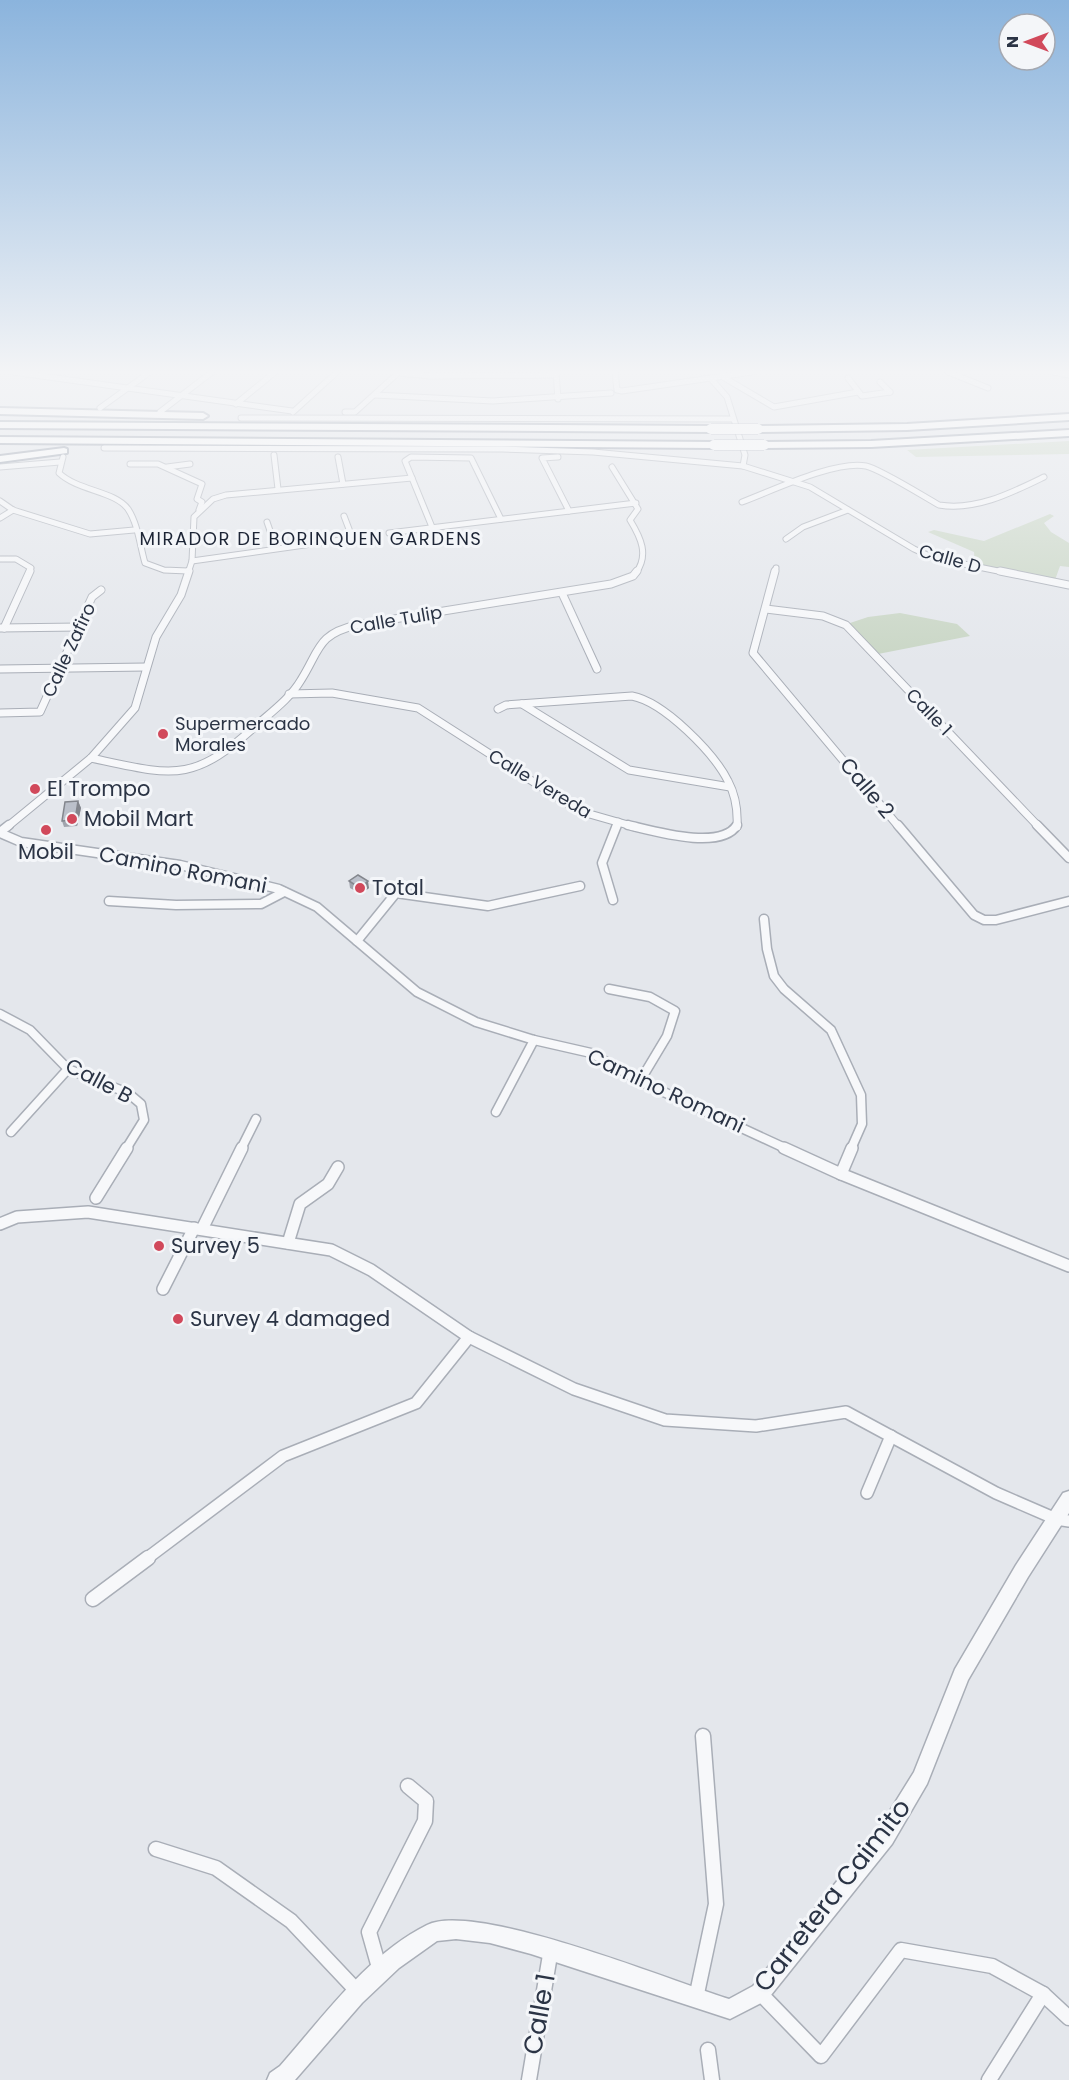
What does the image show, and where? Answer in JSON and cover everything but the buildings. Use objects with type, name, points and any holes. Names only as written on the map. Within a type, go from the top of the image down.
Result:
[{"type":"street","points":[[60,469],[59,473],[67,483],[122,502],[129,510],[145,563],[164,570],[188,571]]},
{"type":"street","points":[[0,833],[91,758],[135,708],[156,637],[181,595],[192,561],[194,517],[202,502],[197,499],[202,484],[170,469]]},
{"type":"street","points":[[276,469],[278,489]]},
{"type":"street","points":[[340,469],[343,484]]},
{"type":"street","points":[[408,469],[432,527]]},
{"type":"street","points":[[476,469],[501,519]]},
{"type":"street","points":[[548,469],[569,511]]},
{"type":"street","points":[[388,533],[636,503],[613,469]]},
{"type":"street","name":"Calle D","points":[[753,469],[798,483],[934,558],[1069,585]]},
{"type":"street","points":[[742,502],[798,483],[829,469]]},
{"type":"street","points":[[872,469],[939,505],[952,509],[1021,488],[1044,477]]},
{"type":"street","points":[[198,512],[221,497],[278,489],[412,478]]},
{"type":"street","points":[[0,501],[13,510],[90,534],[134,530]]},
{"type":"street","name":"Calle Tulip","points":[[91,758],[166,773],[188,772],[205,766],[230,750],[289,694],[300,681],[317,646],[329,635],[403,618],[611,584],[640,570],[643,563],[642,539],[630,520],[638,509],[636,503]]},
{"type":"street","points":[[0,518],[13,510]]},
{"type":"street","points":[[786,539],[803,526],[848,510]]},
{"type":"street","points":[[344,516],[352,537]]},
{"type":"street","points":[[267,522],[276,548]]},
{"type":"street","points":[[192,561],[361,537]]},
{"type":"street","points":[[0,559],[16,559],[31,568],[2,628],[79,627]]},
{"type":"street","name":"Calle 2","points":[[776,568],[753,653],[974,915],[984,920],[996,920],[1069,901]]},
{"type":"street","name":"Calle Zafiro","points":[[0,713],[40,712],[62,668],[92,597],[101,590]]},
{"type":"street","points":[[562,593],[597,669]]},
{"type":"street","name":"Calle 1","points":[[766,609],[823,616],[846,625],[1069,858]]},
{"type":"street","points":[[0,669],[146,667]]},
{"type":"street","name":"Calle Vereda","points":[[289,694],[332,693],[418,708],[579,811],[618,822],[702,839],[724,836],[737,826],[738,818],[722,769],[702,745],[645,698],[632,696],[522,704],[498,709]]},
{"type":"street","points":[[522,704],[629,770],[730,788]]},
{"type":"street","points":[[613,900],[602,863],[618,822]]},
{"type":"street","name":"Camino Romani","points":[[0,833],[21,842],[180,865],[284,892],[317,907],[417,992],[476,1022],[534,1040],[591,1053],[640,1081],[841,1174],[1069,1266]]},
{"type":"street","points":[[357,941],[396,893],[488,906],[580,886]]},
{"type":"street","points":[[109,901],[176,905],[261,904],[284,892]]},
{"type":"street","points":[[764,919],[767,950],[774,976],[784,989],[831,1030],[861,1095],[862,1124],[841,1174]]},
{"type":"street","points":[[609,989],[650,997],[675,1011],[667,1036],[640,1081]]},
{"type":"street","name":"Calle B","points":[[1,1016],[30,1030],[68,1069],[128,1093],[141,1104],[144,1120],[96,1198]]},
{"type":"street","points":[[496,1112],[534,1040]]},
{"type":"street","points":[[11,1132],[68,1069]]},
{"type":"street","points":[[163,1289],[256,1119]]},
{"type":"street","points":[[288,1243],[300,1204],[328,1184],[338,1167]]},
{"type":"street","points":[[0,1224],[17,1216],[88,1212],[331,1250],[371,1270],[469,1338],[573,1389],[665,1420],[756,1426],[846,1412],[996,1493],[1062,1520]]},
{"type":"street","points":[[93,1599],[283,1456],[416,1403],[469,1338]]},
{"type":"street","points":[[867,1493],[891,1436]]},
{"type":"street","name":"Carretera Caimito","points":[[277,2080],[287,2073],[380,1971],[436,1932],[454,1928],[551,1948],[696,2000],[730,2009],[760,1993],[885,1837],[921,1778],[961,1675],[1062,1520],[1069,1499]]},
{"type":"street","points":[[696,2000],[716,1904],[703,1736]]},
{"type":"street","points":[[380,1971],[369,1932],[425,1821],[426,1801],[408,1786]]},
{"type":"street","points":[[156,1849],[216,1868],[291,1921],[359,1994]]},
{"type":"street","name":"Calle 1","points":[[529,2080],[551,1948]]},
{"type":"street","points":[[760,1993],[821,2056],[901,1950],[992,1966],[1042,1994],[1069,2018]]},
{"type":"street","points":[[989,2080],[1042,1994]]},
{"type":"street","points":[[708,2050],[712,2080]]},
{"type":"green space","points":[[1050,514],[1054,516],[1044,523],[1051,532],[1069,543],[1069,567],[1060,566],[1055,580],[975,565],[974,552],[928,532],[934,530],[984,541]]},
{"type":"green space","points":[[900,613],[957,624],[970,636],[878,654],[847,624],[868,617]]},
{"type":"place","name":"Supermercado Morales","points":[[163,734]]},
{"type":"place","name":"El Trompo","points":[[35,789]]},
{"type":"place","name":"Mobil Mart","points":[[72,819]]},
{"type":"place","name":"Mobil","points":[[46,830]]},
{"type":"place","name":"Total","points":[[360,888]]},
{"type":"place","name":"Survey 5","points":[[159,1246]]},
{"type":"place","name":"Survey 4 damaged","points":[[178,1319]]},
{"type":"district","name":"MIRADOR DE BORINQUEN GARDENS","points":[[311,539]]}]
